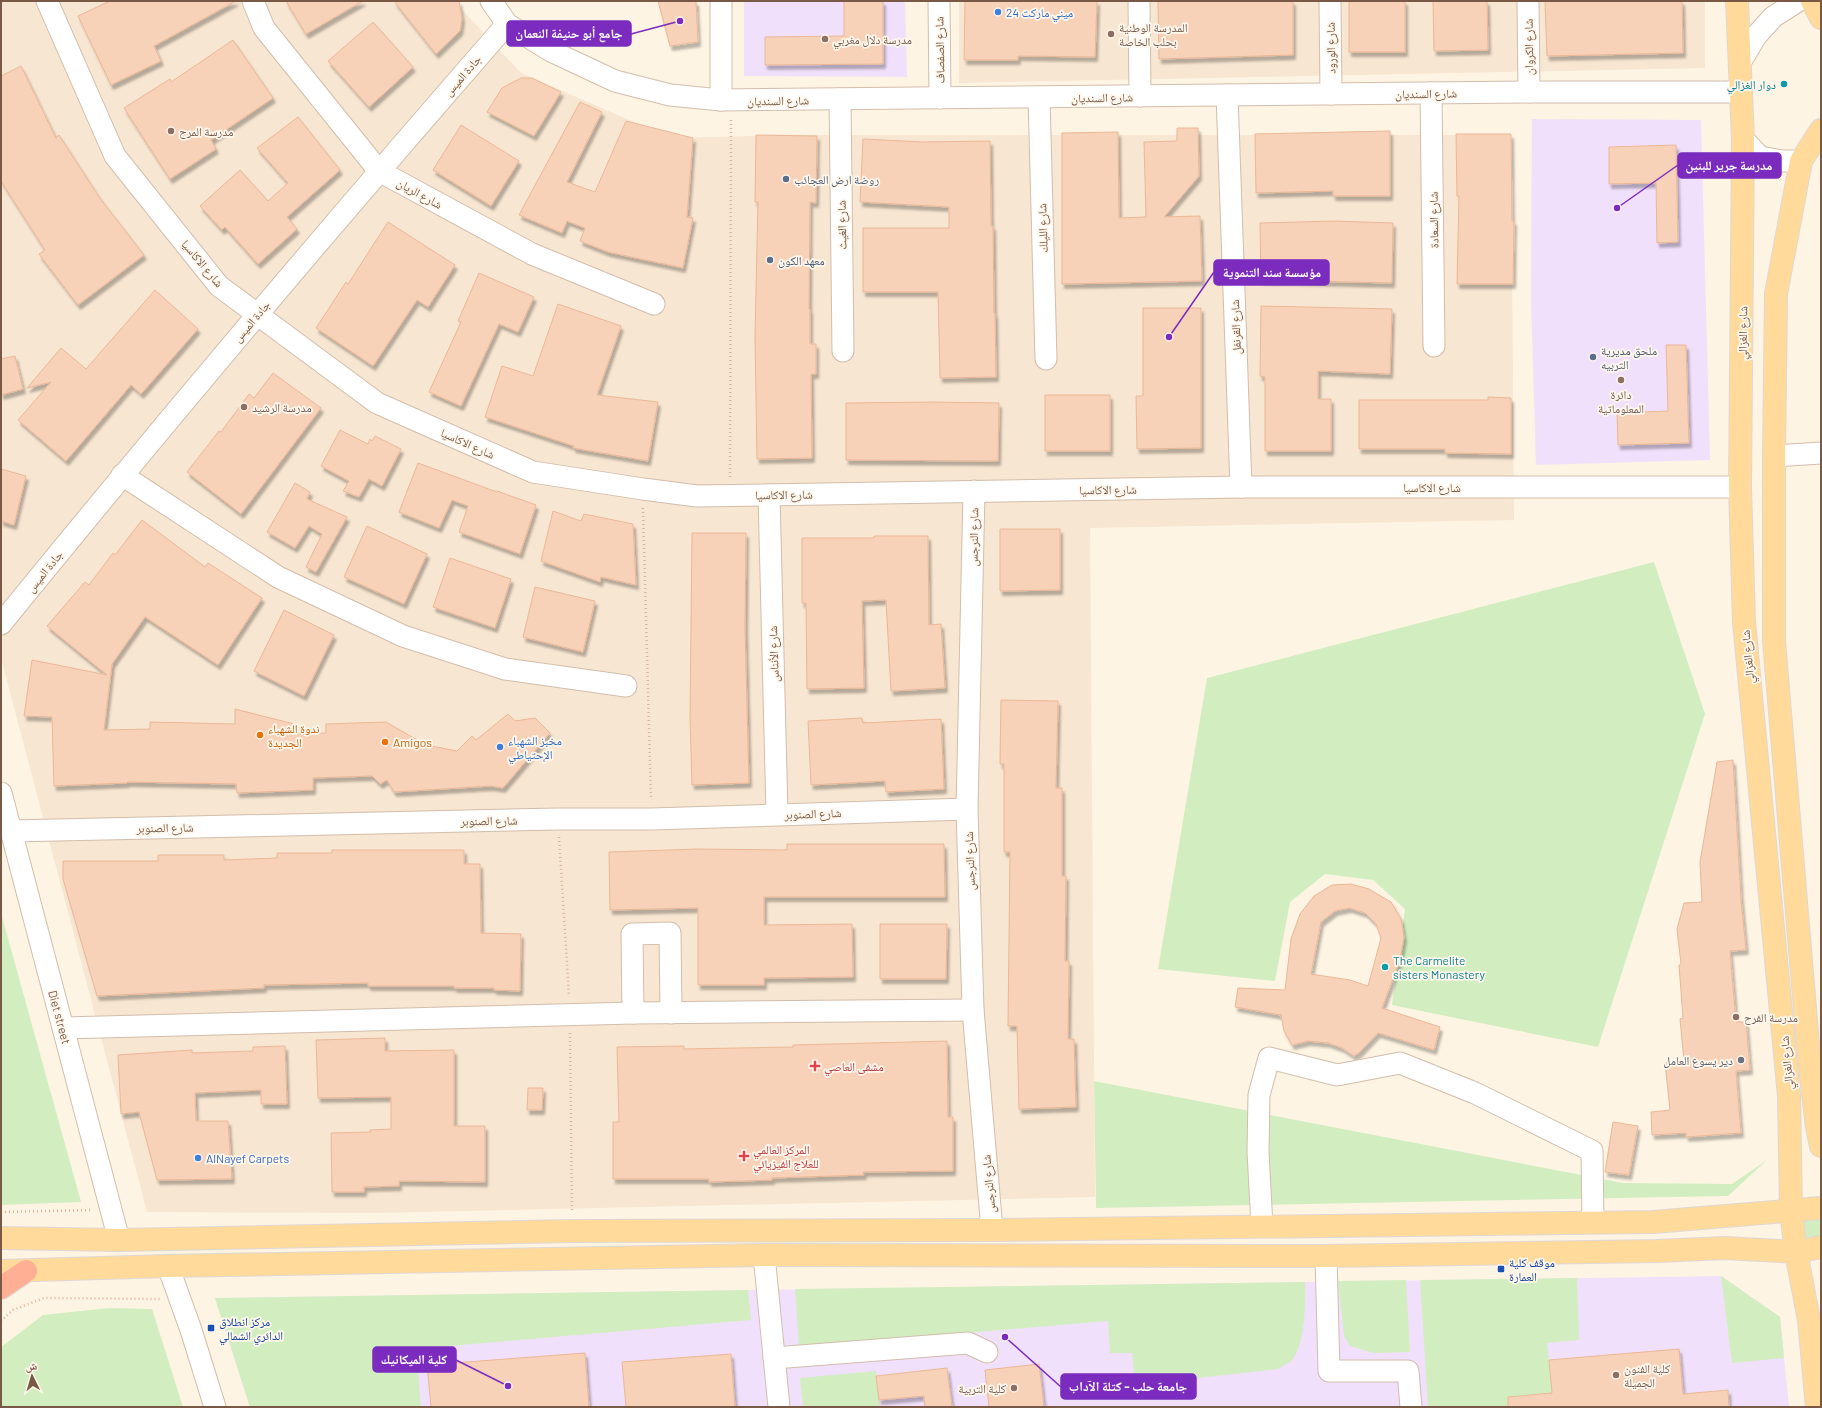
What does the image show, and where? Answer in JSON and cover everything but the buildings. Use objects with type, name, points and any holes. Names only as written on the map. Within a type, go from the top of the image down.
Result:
[{"type":"highway","points":[[1,1288],[26,1271]]},
{"type":"main road","name":"شارع الغزالي","points":[[1737,1],[1741,61],[1743,139],[1740,487],[1744,622],[1789,1096],[1791,1211],[1796,1252],[1809,1320],[1817,1407]]},
{"type":"main road","points":[[1812,1],[1821,18]]},
{"type":"main road","name":"شارع الغزالي","points":[[1821,130],[1801,161],[1776,294],[1774,456],[1774,641],[1816,1068],[1817,1127],[1821,1146]]},
{"type":"main road","points":[[1,1238],[120,1240],[580,1231],[992,1230],[1653,1222],[1821,1208]]},
{"type":"main road","points":[[1,1272],[168,1266],[764,1255],[1326,1256],[1657,1251],[1726,1248],[1796,1252],[1821,1247]]},
{"type":"street","name":"شارع الاكاسيا","points":[[47,1],[115,156],[220,286],[377,403],[533,472],[697,496],[1241,487],[1740,487]]},
{"type":"street","name":"شارع الريان","points":[[253,1],[264,28],[379,171],[532,254],[654,304]]},
{"type":"street","name":"شارع السنديان","points":[[491,1],[507,24],[551,51],[615,81],[670,95],[726,100],[1529,92],[1741,92]]},
{"type":"street","points":[[721,1],[726,100]]},
{"type":"street","name":"شارع الصفصاف","points":[[939,1],[940,98]]},
{"type":"street","points":[[1139,1],[1140,96]]},
{"type":"street","name":"شارع الورود","points":[[1330,1],[1331,94]]},
{"type":"street","name":"شارع الكروان","points":[[1528,1],[1529,92]]},
{"type":"street","points":[[1741,61],[1756,36],[1773,18],[1798,1]]},
{"type":"street","name":"جادة الميس","points":[[1,624],[122,475],[257,314],[507,24]]},
{"type":"street","name":"شارع السعادة","points":[[1431,93],[1434,346]]},
{"type":"street","name":"شارع القرنفل","points":[[1227,96],[1241,487]]},
{"type":"street","name":"شارع الليلك","points":[[1039,97],[1046,359]]},
{"type":"street","name":"شارع الغيث","points":[[840,99],[843,351]]},
{"type":"street","points":[[1743,139],[1760,157],[1782,161],[1801,161]]},
{"type":"street","points":[[1774,456],[1821,453]]},
{"type":"street","points":[[122,475],[278,577],[403,636],[505,669],[626,686]]},
{"type":"street","name":"شارع النرجس","points":[[974,491],[967,809],[973,1010],[992,1230]]},
{"type":"street","name":"شارع الأنناس","points":[[769,494],[777,814]]},
{"type":"street","name":"Diet street","points":[[1,793],[120,1240]]},
{"type":"street","name":"شارع الصنوبر","points":[[12,831],[558,819],[652,819],[967,809]]},
{"type":"street","points":[[633,1013],[632,934],[670,933],[671,1013]]},
{"type":"street","points":[[63,1028],[633,1013],[973,1010]]},
{"type":"street","points":[[1262,1226],[1258,1152],[1259,1095],[1269,1058],[1337,1074],[1400,1064],[1475,1093],[1592,1152],[1593,1222]]},
{"type":"street","points":[[764,1255],[779,1407]]},
{"type":"street","points":[[1326,1256],[1329,1371],[1408,1371],[1411,1407]]},
{"type":"street","points":[[168,1266],[191,1330],[215,1407]]},
{"type":"street","points":[[774,1358],[968,1343],[987,1352]]},
{"type":"path","points":[[726,100],[730,495]]},
{"type":"path","points":[[643,489],[652,819]]},
{"type":"path","points":[[1,1212],[111,1209]]},
{"type":"path","points":[[1,1321],[13,1310],[44,1298],[179,1299]]},
{"type":"shaded area","points":[[1,1],[454,1],[521,73],[671,138],[794,135],[1511,135],[1514,520],[1090,528],[1095,1197],[375,1213],[147,1212],[1,658]]},
{"type":"shaded area","name":"مدرسة دلال مغربي","points":[[744,1],[905,1],[907,77],[744,76]]},
{"type":"shaded area","points":[[959,1],[1705,1],[1705,68],[959,83]]},
{"type":"shaded area","points":[[1532,119],[1701,120],[1710,460],[1536,465],[1531,299]]},
{"type":"shaded area","points":[[1721,1276],[1780,1317],[1789,1407],[250,1407],[215,1298]]},
{"type":"green space","points":[[1654,562],[1705,714],[1598,1047],[1392,1005],[1405,909],[1373,880],[1325,874],[1290,902],[1275,981],[1158,969],[1207,678]]},
{"type":"green space","points":[[1,913],[81,1202],[1,1205]]},
{"type":"green space","points":[[1094,1081],[1623,1183],[1732,1184],[1767,1160],[1728,1196],[1096,1208]]},
{"type":"green space","points":[[1821,1209],[1821,1247],[1807,1243],[1800,1226],[1801,1220]]},
{"type":"green space","points":[[1721,1276],[1780,1317],[1784,1358],[1732,1363]]},
{"type":"green space","points":[[1577,1278],[1579,1340],[1547,1343],[1552,1393],[1509,1397],[1510,1407],[1428,1407],[1420,1280]]},
{"type":"green space","points":[[1406,1280],[1410,1352],[1374,1353],[1350,1346],[1344,1336],[1338,1281]]},
{"type":"green space","points":[[1305,1282],[1304,1323],[1299,1346],[1296,1355],[1291,1361],[1278,1369],[1135,1385],[1132,1353],[1110,1353],[1108,1321],[799,1347],[795,1289]]},
{"type":"green space","points":[[748,1290],[751,1320],[416,1349],[421,1407],[250,1407],[215,1298]]},
{"type":"green space","points":[[109,1308],[152,1309],[183,1407],[1,1407],[1,1347],[43,1315]]},
{"type":"green space","points":[[876,1371],[880,1407],[803,1407],[800,1378]]},
{"type":"place","name":"ميني ماركت 24","points":[[998,12]]},
{"type":"place","name":"جامع أبو حنيفة النعمان","points":[[680,21]]},
{"type":"place","name":"المدرسة الوطنية بحلب الخاصة","points":[[1111,34]]},
{"type":"place","name":"مدرسة دلال مغربي","points":[[825,39]]},
{"type":"place","name":"دوار الغزالي","points":[[1784,84]]},
{"type":"place","name":"مدرسة المرح","points":[[171,131]]},
{"type":"place","name":"روضة ارض العجائب","points":[[786,179]]},
{"type":"place","name":"مدرسة جرير للبنين","points":[[1617,208]]},
{"type":"place","name":"معهد الكون","points":[[770,260]]},
{"type":"place","name":"مؤسسة سند التنموية","points":[[1169,337]]},
{"type":"place","name":"ملحق مديرية التربيه","points":[[1593,357]]},
{"type":"place","name":"دائرة المعلوماتية","points":[[1621,380]]},
{"type":"place","name":"مدرسة الرشيد","points":[[244,407]]},
{"type":"place","name":"ندوة الشهباء الجديدة","points":[[260,735]]},
{"type":"place","name":"Amigos","points":[[385,742]]},
{"type":"place","name":"مخبز الشهباء الإحتياطي","points":[[500,747]]},
{"type":"place","name":"The Carmelite sisters Monastery","points":[[1385,967]]},
{"type":"place","name":"مدرسة الفرح","points":[[1736,1017]]},
{"type":"place","name":"دير يسوع العامل","points":[[1741,1060]]},
{"type":"place","name":"مشفى العاصي","points":[[815,1066]]},
{"type":"place","name":"المركز العالمي للعلاج الفيزيائي","points":[[744,1156]]},
{"type":"place","name":"AlNayef Carpets","points":[[198,1158]]},
{"type":"place","name":"موقف كلية العمارة","points":[[1501,1269]]},
{"type":"place","name":"مركز انطلاق الدائري الشمالي","points":[[211,1328]]},
{"type":"place","name":"جامعة حلب - كتلة الآداب","points":[[1005,1337]]},
{"type":"place","name":"كلية الفنون الجميلة","points":[[1616,1375]]},
{"type":"place","name":"كلية الميكانيك","points":[[508,1386]]},
{"type":"place","name":"كلية التربية","points":[[1014,1388]]}]
